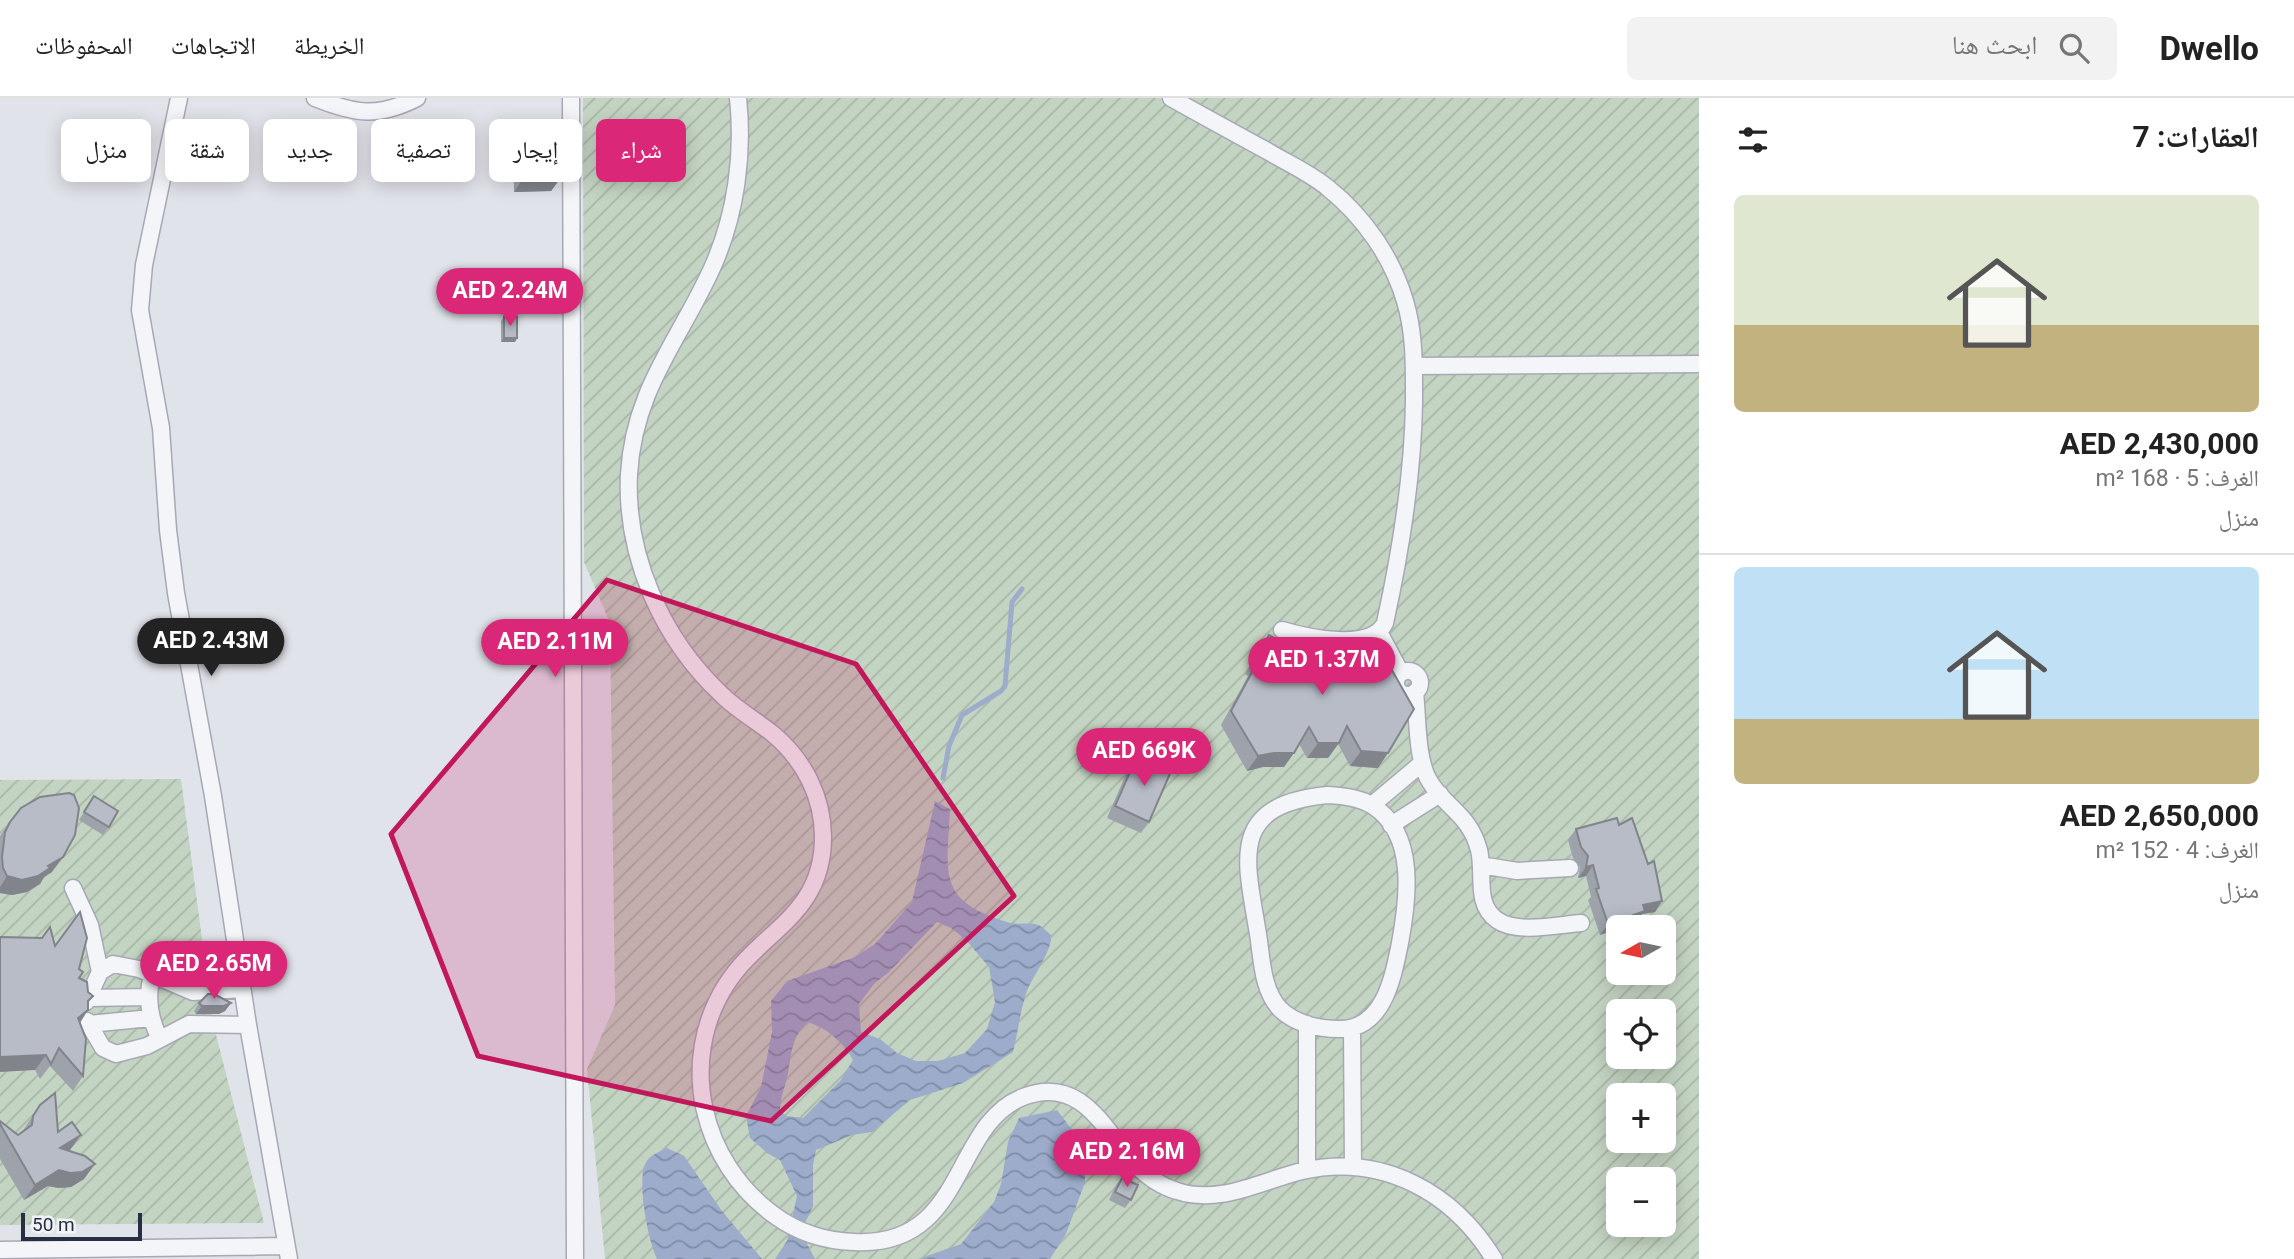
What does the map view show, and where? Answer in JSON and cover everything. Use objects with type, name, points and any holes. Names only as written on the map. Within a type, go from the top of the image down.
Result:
[{"type":"street","points":[[0,1250],[288,1252],[248,1026],[213,796],[174,582],[160,428],[141,310],[144,265],[179,98]]},
{"type":"street","points":[[315,98],[345,109],[371,113],[397,108],[417,98]]},
{"type":"street","points":[[571,98],[575,1259]]},
{"type":"street","points":[[738,98],[740,149],[729,222],[710,271],[660,362],[643,403],[633,445],[629,495],[631,520],[642,569],[671,632],[696,668],[726,700],[787,747],[808,777],[821,813],[822,853],[810,890],[787,922],[753,953],[732,977],[715,1005],[708,1025],[701,1057],[700,1090],[705,1114],[724,1160],[755,1199],[788,1224],[826,1239],[864,1243],[897,1236],[927,1218],[950,1192],[986,1126],[1007,1105],[1033,1094],[1062,1094],[1087,1106],[1098,1116],[1136,1165],[1148,1176],[1177,1191],[1202,1196],[1227,1194],[1307,1170],[1353,1167],[1405,1180],[1436,1196],[1464,1218],[1494,1259]]},
{"type":"street","points":[[1171,98],[1312,177],[1354,212],[1378,244],[1398,281],[1410,322],[1414,366],[1410,489],[1385,624],[1369,638],[1340,640],[1310,637],[1282,630]]},
{"type":"street","points":[[1414,366],[1699,364]]},
{"type":"street","points":[[1379,632],[1401,673],[1396,682],[1401,692],[1411,695],[1415,692],[1422,763],[1429,780],[1466,821],[1473,835],[1481,865],[1483,901],[1494,918],[1503,924],[1523,928],[1581,923]]},
{"type":"street","points":[[1371,805],[1422,763]]},
{"type":"street","points":[[1391,825],[1440,794]]},
{"type":"street","points":[[1342,796],[1371,805],[1391,825],[1401,846],[1406,866],[1408,886],[1394,974],[1384,999],[1371,1018],[1352,1028],[1328,1029],[1307,1024],[1288,1016],[1268,991],[1247,866],[1250,839],[1264,817],[1273,809],[1296,800],[1342,796]]},
{"type":"street","points":[[1481,865],[1526,871],[1570,868]]},
{"type":"street","points":[[73,888],[90,925],[95,960],[100,972]]},
{"type":"street","points":[[149,997],[86,1000],[100,972],[108,965],[118,964],[193,992],[242,989]]},
{"type":"street","points":[[152,975],[149,997],[151,1018],[160,1039]]},
{"type":"street","points":[[151,1018],[88,1022],[103,1048],[112,1053],[139,1049],[189,1024],[248,1026]]},
{"type":"street","points":[[1307,1024],[1307,1170]]},
{"type":"street","points":[[1352,1028],[1353,1167]]},
{"type":"highlighted area","points":[[607,580],[856,664],[1014,896],[771,1121],[478,1056],[391,834]]},
{"type":"green space","points":[[583,98],[1699,98],[1699,1259],[605,1259],[587,1069],[615,1005],[610,623],[584,562]]},
{"type":"green space","points":[[181,779],[213,1023],[264,1223],[0,1225],[0,780]]},
{"type":"water","points":[[935,801],[950,809],[948,868],[958,895],[986,914],[1010,923],[1038,925],[1051,935],[1046,955],[1025,998],[1013,1052],[963,1083],[910,1100],[872,1132],[852,1135],[816,1150],[813,1165],[813,1206],[805,1223],[804,1238],[815,1259],[775,1259],[787,1241],[797,1196],[780,1160],[750,1138],[746,1116],[761,1087],[772,1032],[771,1001],[787,981],[855,957],[875,944],[912,902]],"holes":[[[937,922],[951,928],[966,940],[989,967],[995,1002],[987,1029],[965,1053],[938,1061],[916,1061],[897,1053],[880,1039],[861,1032],[859,1004],[874,984]],[[808,1022],[834,1037],[845,1047],[853,1060],[840,1081],[803,1118],[787,1116],[780,1111],[781,1098],[793,1048],[798,1034]]]},
{"type":"water","points":[[1057,1110],[1085,1147],[1085,1182],[1066,1234],[1050,1259],[918,1259],[961,1244],[994,1202],[1001,1184],[1008,1142],[1019,1118]]},
{"type":"water","points":[[667,1148],[684,1156],[722,1211],[762,1259],[657,1259],[650,1239],[642,1184],[645,1164],[649,1158]]},
{"type":"building","points":[[504,317],[517,317],[517,338],[504,338]]},
{"type":"building","points":[[1269,635],[1317,661],[1306,640],[1365,638],[1359,650],[1380,649],[1414,709],[1388,753],[1361,751],[1347,726],[1339,743],[1318,743],[1309,727],[1294,753],[1258,756],[1231,711]]},
{"type":"building","points":[[1138,754],[1172,769],[1149,822],[1115,806]]},
{"type":"building","points":[[69,793],[74,795],[79,808],[75,835],[63,857],[38,876],[22,880],[7,876],[2,857],[5,832],[10,822],[21,808],[40,797]]},
{"type":"building","points":[[94,796],[118,811],[109,827],[84,812]]},
{"type":"building","points":[[1617,818],[1619,825],[1632,818],[1648,864],[1654,861],[1662,901],[1643,905],[1645,911],[1634,915],[1606,915],[1606,918],[1596,889],[1599,888],[1593,865],[1586,867],[1588,856],[1581,847],[1576,829]]},
{"type":"building","points":[[80,912],[87,938],[79,969],[83,972],[79,978],[87,982],[88,992],[93,996],[88,1001],[88,1010],[78,1018],[86,1039],[83,1076],[59,1048],[51,1064],[46,1055],[0,1057],[0,937],[42,938],[50,927],[55,946]]},
{"type":"building","points":[[208,994],[214,994],[231,1003],[224,1006],[202,1006],[199,1003]]},
{"type":"building","points":[[55,1093],[58,1132],[72,1122],[81,1135],[60,1148],[85,1156],[95,1164],[82,1172],[59,1170],[35,1185],[0,1121],[18,1135],[32,1125],[33,1116],[40,1105]]},
{"type":"building","points":[[1122,1178],[1138,1185],[1131,1200],[1115,1192]]},
{"type":"waterway","points":[[943,778],[949,746],[962,715],[1005,686],[1012,602],[1022,589]]}]
